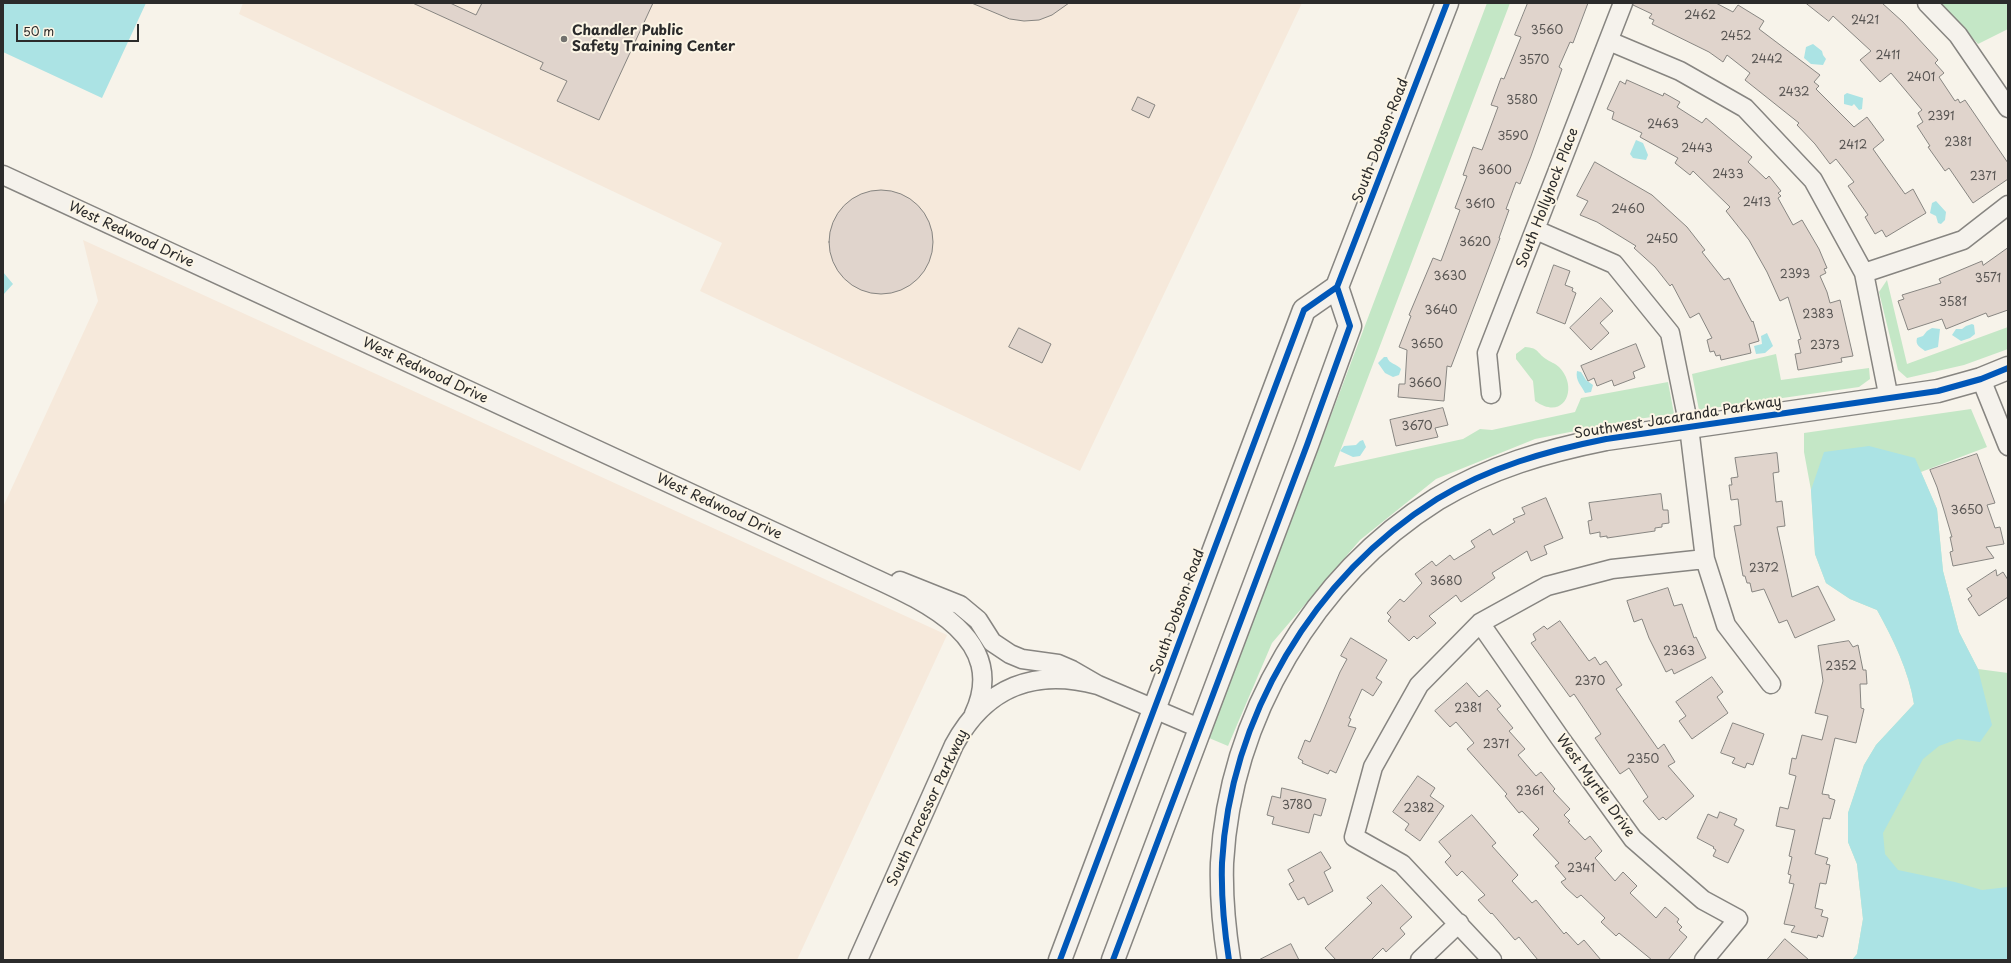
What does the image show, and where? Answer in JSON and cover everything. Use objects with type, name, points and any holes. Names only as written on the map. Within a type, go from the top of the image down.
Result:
[{"type":"main road","name":"South Dobson Road","points":[[1060,960],[1304,310],[1337,287],[1447,3]]},
{"type":"main road","points":[[1113,960],[1307,445],[1350,326],[1337,287]]},
{"type":"main road","name":"Southwest Jacaranda Parkway","points":[[1229,960],[1224,920],[1222,864],[1225,832],[1236,775],[1255,717],[1289,650],[1311,617],[1357,562],[1411,518],[1438,499],[1505,466],[1525,458],[1606,439],[1938,391],[1981,379],[2008,368]]},
{"type":"street","name":"South Hollyhock Place","points":[[1491,394],[1487,353],[1623,3]]},
{"type":"street","points":[[1927,3],[1958,34],[2008,108]]},
{"type":"street","points":[[1608,41],[1680,71],[1745,108],[1813,180],[1864,273],[1889,399]]},
{"type":"street","name":"West Redwood Drive","points":[[3,175],[848,566],[939,612],[952,622],[968,639],[978,656],[983,676],[980,698],[974,714]]},
{"type":"street","points":[[1864,273],[1964,240],[2008,205]]},
{"type":"street","points":[[1536,230],[1614,264],[1670,333],[1689,427],[1705,559],[1726,625],[1771,684]]},
{"type":"street","points":[[1981,379],[2008,446]]},
{"type":"street","points":[[1492,960],[1459,923],[1402,864],[1354,837],[1373,767],[1419,685],[1480,623],[1547,586],[1612,569],[1705,559]]},
{"type":"street","name":"West Redwood Drive","points":[[848,566],[920,588],[954,602],[970,613],[992,642],[1000,649],[1022,659],[1058,664],[1098,685],[1200,728]]},
{"type":"street","name":"West Myrtle Drive","points":[[1480,623],[1633,839],[1703,900],[1738,919],[1704,960]]},
{"type":"street","name":"South Processor Parkway","points":[[858,960],[954,744],[974,714],[1003,692],[1032,682],[1054,678],[1098,685]]},
{"type":"street","points":[[1420,960],[1459,923]]},
{"type":"shaded area","points":[[243,3],[1302,3],[1080,471],[700,291],[722,243],[239,14]]},
{"type":"shaded area","points":[[83,240],[947,635],[797,960],[3,960],[3,507],[98,301]]},
{"type":"green space","points":[[1487,3],[1510,3],[1334,467],[1463,439],[1480,429],[1492,430],[1575,412],[1581,398],[1668,382],[1674,414],[1630,420],[1535,439],[1436,479],[1360,540],[1272,643],[1228,746],[1209,738]]},
{"type":"green space","points":[[1941,3],[2008,3],[2008,29],[1978,44]]},
{"type":"green space","points":[[1887,280],[1907,364],[2008,327],[2008,349],[1964,365],[1907,378],[1898,370],[1879,292]]},
{"type":"green space","points":[[1525,347],[1535,349],[1546,359],[1559,367],[1565,375],[1568,384],[1568,392],[1566,399],[1561,405],[1554,407],[1545,406],[1535,401],[1533,381],[1516,359],[1516,354]]},
{"type":"green space","points":[[1776,354],[1781,380],[1869,368],[1870,379],[1859,387],[1699,410],[1692,374]]},
{"type":"green space","points":[[1971,409],[1987,447],[1921,472],[1937,509],[1943,571],[1959,632],[1978,669],[2008,673],[2008,960],[1852,960],[1857,954],[1863,919],[1857,864],[1848,842],[1848,813],[1864,765],[1876,745],[1914,704],[1912,692],[1904,667],[1889,632],[1877,610],[1850,599],[1826,583],[1815,554],[1811,490],[1804,452],[1804,433]]},
{"type":"water","points":[[3,3],[146,3],[102,98],[3,52]]},
{"type":"water","points":[[1813,44],[1822,51],[1826,59],[1823,65],[1811,64],[1804,58],[1806,47]]},
{"type":"water","points":[[1847,93],[1863,98],[1862,109],[1859,110],[1854,104],[1852,106],[1844,104],[1844,95]]},
{"type":"water","points":[[1636,140],[1643,143],[1648,155],[1646,160],[1633,158],[1630,154]]},
{"type":"water","points":[[1936,201],[1946,212],[1945,220],[1941,224],[1938,223],[1936,216],[1930,213],[1932,203]]},
{"type":"water","points":[[3,272],[13,284],[3,295]]},
{"type":"water","points":[[1972,324],[1974,325],[1975,334],[1970,338],[1961,341],[1952,335],[1956,329],[1962,329]]},
{"type":"water","points":[[1932,328],[1940,329],[1938,347],[1925,351],[1917,344],[1917,338],[1923,336]]},
{"type":"water","points":[[1767,333],[1773,346],[1765,353],[1756,354],[1754,346],[1762,344],[1761,336]]},
{"type":"water","points":[[1384,357],[1387,357],[1389,361],[1401,369],[1399,375],[1393,377],[1385,373],[1378,363]]},
{"type":"water","points":[[1577,371],[1581,372],[1586,380],[1593,385],[1591,392],[1585,393],[1578,381]]},
{"type":"water","points":[[1363,440],[1366,447],[1360,456],[1353,457],[1340,451],[1344,446],[1356,445]]},
{"type":"water","points":[[1869,446],[1915,458],[1937,509],[1943,571],[1959,632],[1978,669],[1992,725],[1980,742],[1958,739],[1939,746],[1923,759],[1883,833],[1885,854],[1898,870],[1955,882],[1982,890],[2008,887],[2008,960],[1852,960],[1857,954],[1863,919],[1857,864],[1848,842],[1848,813],[1864,765],[1876,745],[1914,704],[1912,692],[1904,667],[1889,632],[1877,610],[1850,599],[1826,583],[1815,554],[1811,490],[1824,452]]},
{"type":"building","name":"Chandler Public Safety Training Center","points":[[413,3],[450,3],[476,15],[482,3],[653,3],[599,120],[557,101],[567,81],[540,69],[543,63]]},
{"type":"building","points":[[972,3],[1069,3],[1052,15],[1039,20],[1024,21],[1010,19]]},
{"type":"building","points":[[1528,3],[1588,3],[1573,43],[1570,42],[1559,67],[1562,69],[1531,156],[1520,184],[1516,182],[1506,209],[1509,210],[1500,238],[1451,367],[1447,366],[1444,401],[1398,397],[1399,384],[1405,384],[1407,350],[1399,347],[1411,316],[1409,315],[1433,258],[1441,261],[1460,210],[1455,208],[1467,176],[1463,175],[1473,147],[1482,150],[1498,107],[1491,105],[1501,78],[1504,79],[1521,37],[1515,35]]},
{"type":"building","points":[[1633,3],[1716,3],[1733,12],[1738,5],[1764,21],[1759,29],[1820,75],[1814,82],[1819,86],[1816,89],[1854,127],[1867,117],[1884,140],[1873,149],[1905,194],[1913,189],[1926,213],[1886,237],[1882,230],[1875,234],[1865,217],[1868,215],[1848,186],[1854,182],[1836,159],[1830,164],[1815,144],[1797,125],[1799,123],[1745,80],[1750,73],[1727,55],[1723,62],[1709,52],[1652,24],[1654,20],[1649,18],[1652,14],[1633,5]]},
{"type":"building","points":[[1806,3],[1882,3],[1903,22],[1938,60],[1935,63],[1944,73],[1939,77],[1955,101],[1958,99],[1960,103],[1965,100],[2008,163],[2008,179],[1973,203],[1949,168],[1945,171],[1928,147],[1930,146],[1917,126],[1923,122],[1918,113],[1922,110],[1891,73],[1880,82],[1860,60],[1871,51],[1833,16],[1829,21]]},
{"type":"building","points":[[1627,80],[1663,96],[1664,93],[1680,102],[1677,107],[1702,123],[1706,118],[1752,157],[1748,162],[1766,179],[1769,176],[1781,191],[1778,193],[1781,196],[1778,198],[1793,225],[1802,220],[1819,249],[1827,268],[1824,269],[1826,273],[1820,276],[1830,303],[1840,300],[1853,356],[1841,358],[1842,362],[1798,370],[1795,354],[1801,353],[1798,340],[1801,339],[1788,297],[1780,301],[1767,272],[1749,240],[1726,211],[1730,207],[1693,171],[1690,175],[1675,163],[1678,158],[1640,137],[1642,133],[1612,119],[1614,112],[1607,109],[1620,81],[1625,84]]},
{"type":"building","points":[[1138,97],[1155,105],[1149,118],[1132,110]]},
{"type":"building","points":[[1595,162],[1652,195],[1687,227],[1705,250],[1702,252],[1724,280],[1729,278],[1752,322],[1753,321],[1759,341],[1749,344],[1751,353],[1721,360],[1720,355],[1716,356],[1714,351],[1710,352],[1707,340],[1712,338],[1699,313],[1690,318],[1672,284],[1670,286],[1655,267],[1634,248],[1636,246],[1597,222],[1580,215],[1588,201],[1577,196]]},
{"type":"building","points":[[881,190],[901,194],[918,205],[929,222],[933,242],[929,262],[918,279],[901,290],[881,294],[861,290],[844,279],[833,262],[829,242],[833,222],[844,205],[861,194]]},
{"type":"building","points":[[2008,248],[2008,310],[1988,317],[1986,313],[1946,329],[1942,319],[1908,330],[1898,301],[1904,299],[1902,295],[1941,283],[1939,279],[1982,261],[1983,265]]},
{"type":"building","points":[[1554,265],[1570,271],[1565,285],[1573,288],[1572,291],[1576,293],[1565,324],[1537,313]]},
{"type":"building","points":[[1601,298],[1613,311],[1600,323],[1609,333],[1591,350],[1570,328]]},
{"type":"building","points":[[1019,328],[1051,344],[1042,363],[1009,347]]},
{"type":"building","points":[[1636,344],[1645,367],[1633,372],[1635,378],[1614,386],[1612,380],[1597,386],[1594,378],[1588,381],[1581,366]]},
{"type":"building","points":[[1443,408],[1448,425],[1435,428],[1438,437],[1396,446],[1390,420]]},
{"type":"building","points":[[1777,453],[1779,472],[1773,473],[1776,502],[1782,501],[1785,526],[1777,527],[1792,597],[1818,586],[1835,620],[1795,638],[1787,620],[1779,623],[1764,589],[1752,592],[1750,583],[1747,583],[1745,576],[1743,576],[1734,526],[1741,525],[1738,499],[1731,500],[1729,485],[1732,485],[1731,478],[1738,477],[1735,458]]},
{"type":"building","points":[[1977,454],[1995,503],[1987,505],[1995,528],[2000,527],[2004,544],[1986,547],[1994,558],[1953,566],[1950,552],[1953,551],[1950,537],[1952,537],[1937,487],[1930,470]]},
{"type":"building","points":[[1661,494],[1663,510],[1668,510],[1669,523],[1662,524],[1662,527],[1655,528],[1655,531],[1607,538],[1607,536],[1600,537],[1600,532],[1590,534],[1588,521],[1592,520],[1589,503]]},
{"type":"building","points":[[1546,498],[1563,538],[1544,546],[1547,554],[1531,561],[1527,551],[1492,573],[1495,578],[1461,602],[1456,595],[1429,616],[1436,623],[1417,639],[1414,636],[1409,641],[1388,621],[1391,617],[1387,613],[1400,599],[1404,602],[1422,583],[1415,574],[1432,561],[1436,566],[1450,555],[1454,560],[1475,547],[1471,541],[1490,529],[1493,535],[1515,522],[1513,519],[1525,514],[1522,508]]},
{"type":"building","points":[[1996,570],[1997,576],[2003,572],[2008,580],[2008,597],[1979,616],[1968,599],[1972,596],[1967,589]]},
{"type":"building","points":[[1668,588],[1674,606],[1682,604],[1694,638],[1696,637],[1706,658],[1674,674],[1672,669],[1666,672],[1649,638],[1642,619],[1634,622],[1627,601]]},
{"type":"building","points":[[1560,621],[1589,661],[1595,657],[1600,665],[1606,661],[1622,685],[1616,689],[1658,749],[1664,744],[1675,762],[1668,766],[1694,796],[1666,820],[1663,817],[1659,820],[1643,801],[1648,797],[1629,768],[1620,774],[1595,738],[1601,734],[1574,694],[1570,697],[1531,643],[1536,640],[1533,634],[1544,626],[1547,629]]},
{"type":"building","points":[[1351,638],[1387,660],[1376,678],[1382,682],[1373,696],[1362,689],[1349,718],[1351,719],[1348,726],[1356,728],[1336,773],[1330,770],[1328,774],[1302,763],[1303,761],[1298,758],[1305,740],[1310,742],[1347,659],[1341,656]]},
{"type":"building","points":[[1849,641],[1853,647],[1858,645],[1863,670],[1866,670],[1867,684],[1860,684],[1861,708],[1864,709],[1856,743],[1835,738],[1822,794],[1829,795],[1829,798],[1835,800],[1830,819],[1823,818],[1815,854],[1828,858],[1826,864],[1830,865],[1826,884],[1820,883],[1815,908],[1823,910],[1821,916],[1828,918],[1823,937],[1818,935],[1817,938],[1791,932],[1795,926],[1784,924],[1794,884],[1789,883],[1791,875],[1788,874],[1792,857],[1789,856],[1795,830],[1776,826],[1780,807],[1788,809],[1796,776],[1789,774],[1792,758],[1796,759],[1802,735],[1822,740],[1828,716],[1815,713],[1823,681],[1818,646]]},
{"type":"building","points":[[1712,677],[1723,692],[1717,697],[1728,713],[1692,739],[1679,721],[1686,716],[1676,702]]},
{"type":"building","points":[[1467,683],[1479,697],[1487,690],[1501,706],[1497,709],[1513,728],[1509,731],[1525,749],[1518,755],[1536,776],[1541,772],[1555,789],[1553,791],[1570,809],[1564,815],[1570,821],[1568,822],[1585,840],[1590,836],[1602,851],[1595,858],[1615,881],[1623,872],[1637,886],[1630,893],[1656,918],[1665,907],[1679,919],[1677,922],[1682,927],[1679,930],[1687,937],[1668,960],[1652,960],[1619,933],[1616,936],[1601,922],[1605,918],[1581,895],[1577,898],[1566,888],[1561,882],[1566,879],[1555,866],[1559,863],[1533,835],[1539,829],[1522,811],[1519,813],[1505,796],[1507,794],[1467,749],[1474,743],[1456,722],[1450,727],[1435,711]]},
{"type":"building","points":[[1733,723],[1764,734],[1753,765],[1747,763],[1745,768],[1732,763],[1735,758],[1721,753]]},
{"type":"building","points":[[1418,776],[1435,788],[1430,796],[1444,806],[1420,841],[1405,830],[1409,824],[1393,812]]},
{"type":"building","points":[[1282,788],[1326,799],[1321,816],[1314,814],[1309,833],[1272,824],[1274,817],[1267,815],[1272,796],[1280,798]]},
{"type":"building","points":[[1720,812],[1737,819],[1734,825],[1744,830],[1728,863],[1713,856],[1716,850],[1713,848],[1714,847],[1697,838],[1708,814],[1717,818]]},
{"type":"building","points":[[1472,815],[1496,843],[1492,846],[1518,875],[1512,881],[1532,903],[1536,900],[1564,934],[1566,932],[1578,945],[1584,940],[1601,960],[1538,960],[1519,937],[1515,940],[1492,913],[1491,914],[1478,900],[1485,895],[1462,871],[1457,876],[1445,862],[1451,856],[1439,842]]},
{"type":"building","points":[[1321,852],[1331,868],[1324,872],[1333,891],[1308,905],[1304,897],[1298,900],[1289,884],[1294,881],[1288,870]]},
{"type":"building","points":[[1382,885],[1412,917],[1400,928],[1405,934],[1386,952],[1383,948],[1371,960],[1336,960],[1325,948],[1372,903],[1367,898]]},
{"type":"building","points":[[1785,939],[1809,960],[1767,960]]},
{"type":"building","points":[[1291,944],[1299,960],[1259,960]]},
{"type":"cycle path","points":[[1060,960],[1304,310],[1337,287],[1447,3]]},
{"type":"cycle path","points":[[1113,960],[1307,445],[1350,326],[1337,287]]},
{"type":"cycle path","points":[[1229,960],[1223,912],[1222,887],[1222,863],[1228,809],[1242,756],[1261,704],[1286,656],[1317,610],[1352,568],[1392,531],[1437,499],[1477,478],[1498,469],[1562,449],[1606,439],[1938,391],[1981,379],[2008,368]]},
{"type":"place","name":"Chandler Public Safety Training Center","points":[[564,39]]}]
